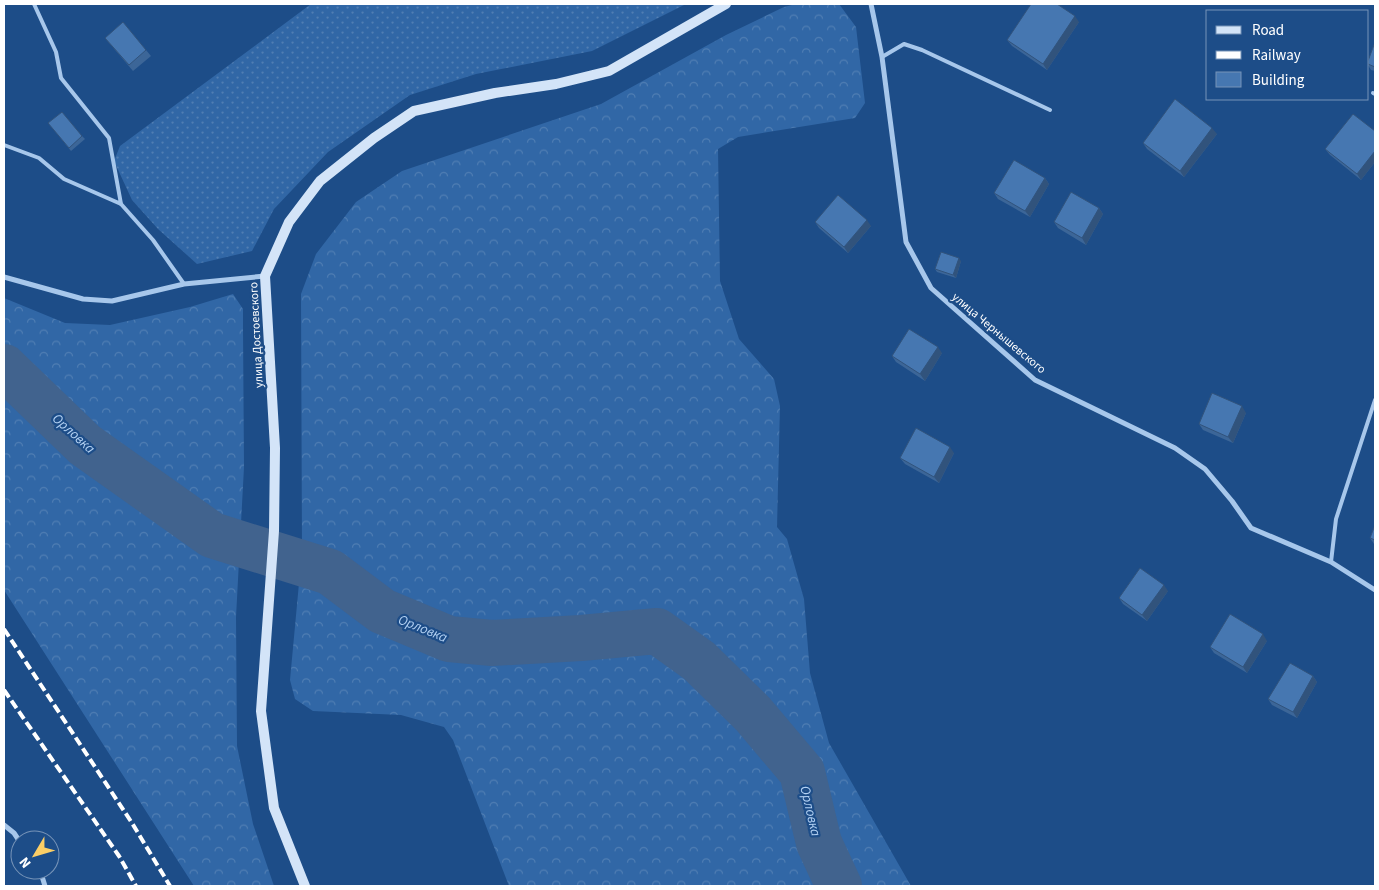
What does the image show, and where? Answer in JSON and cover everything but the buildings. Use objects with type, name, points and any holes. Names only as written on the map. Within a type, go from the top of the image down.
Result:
[{"type":"main road","name":"улица Достоевского","points":[[305,886],[274,808],[261,711],[274,531],[274,448],[265,276],[289,222],[320,181],[374,138],[414,112],[495,93],[556,84],[609,71],[726,4]]},
{"type":"street","name":"улица Чернышевского","points":[[871,4],[882,57],[906,242],[931,288],[1035,380],[1175,448],[1205,469],[1232,501],[1251,528],[1331,562],[1375,590]]},
{"type":"street","points":[[4,277],[83,299],[112,301],[184,284],[265,276]]},
{"type":"lane","points":[[34,4],[56,52],[61,78],[109,138],[120,204]]},
{"type":"lane","points":[[882,57],[904,44],[922,50],[1050,110]]},
{"type":"lane","points":[[4,145],[40,158],[64,179],[120,204],[153,240],[184,284]]},
{"type":"lane","points":[[1331,562],[1336,519],[1375,400]]},
{"type":"green space","points":[[311,4],[686,4],[592,51],[476,74],[410,95],[328,152],[274,209],[252,251],[197,264],[158,229],[132,200],[114,161],[120,146]]},
{"type":"green space","points":[[796,4],[839,4],[856,27],[865,103],[855,118],[738,137],[718,149],[720,281],[739,339],[774,379],[780,406],[777,527],[787,539],[804,599],[810,673],[829,743],[911,886],[509,886],[453,740],[444,727],[401,715],[313,711],[295,699],[290,680],[302,551],[301,294],[316,254],[356,202],[402,171],[601,104],[726,35],[784,7]]},
{"type":"green space","points":[[233,294],[243,309],[244,467],[236,617],[237,746],[253,824],[274,886],[194,886],[4,590],[4,298],[65,323],[110,325],[190,307]]},
{"type":"waterway","name":"Орловка","points":[[4,367],[85,445],[212,535],[330,572],[382,611],[449,639],[492,643],[657,631],[699,661],[753,714],[802,772],[819,843],[839,886]]},
{"type":"railway","points":[[4,629],[132,823],[170,886]]},
{"type":"railway","points":[[4,690],[119,856],[136,886]]}]
